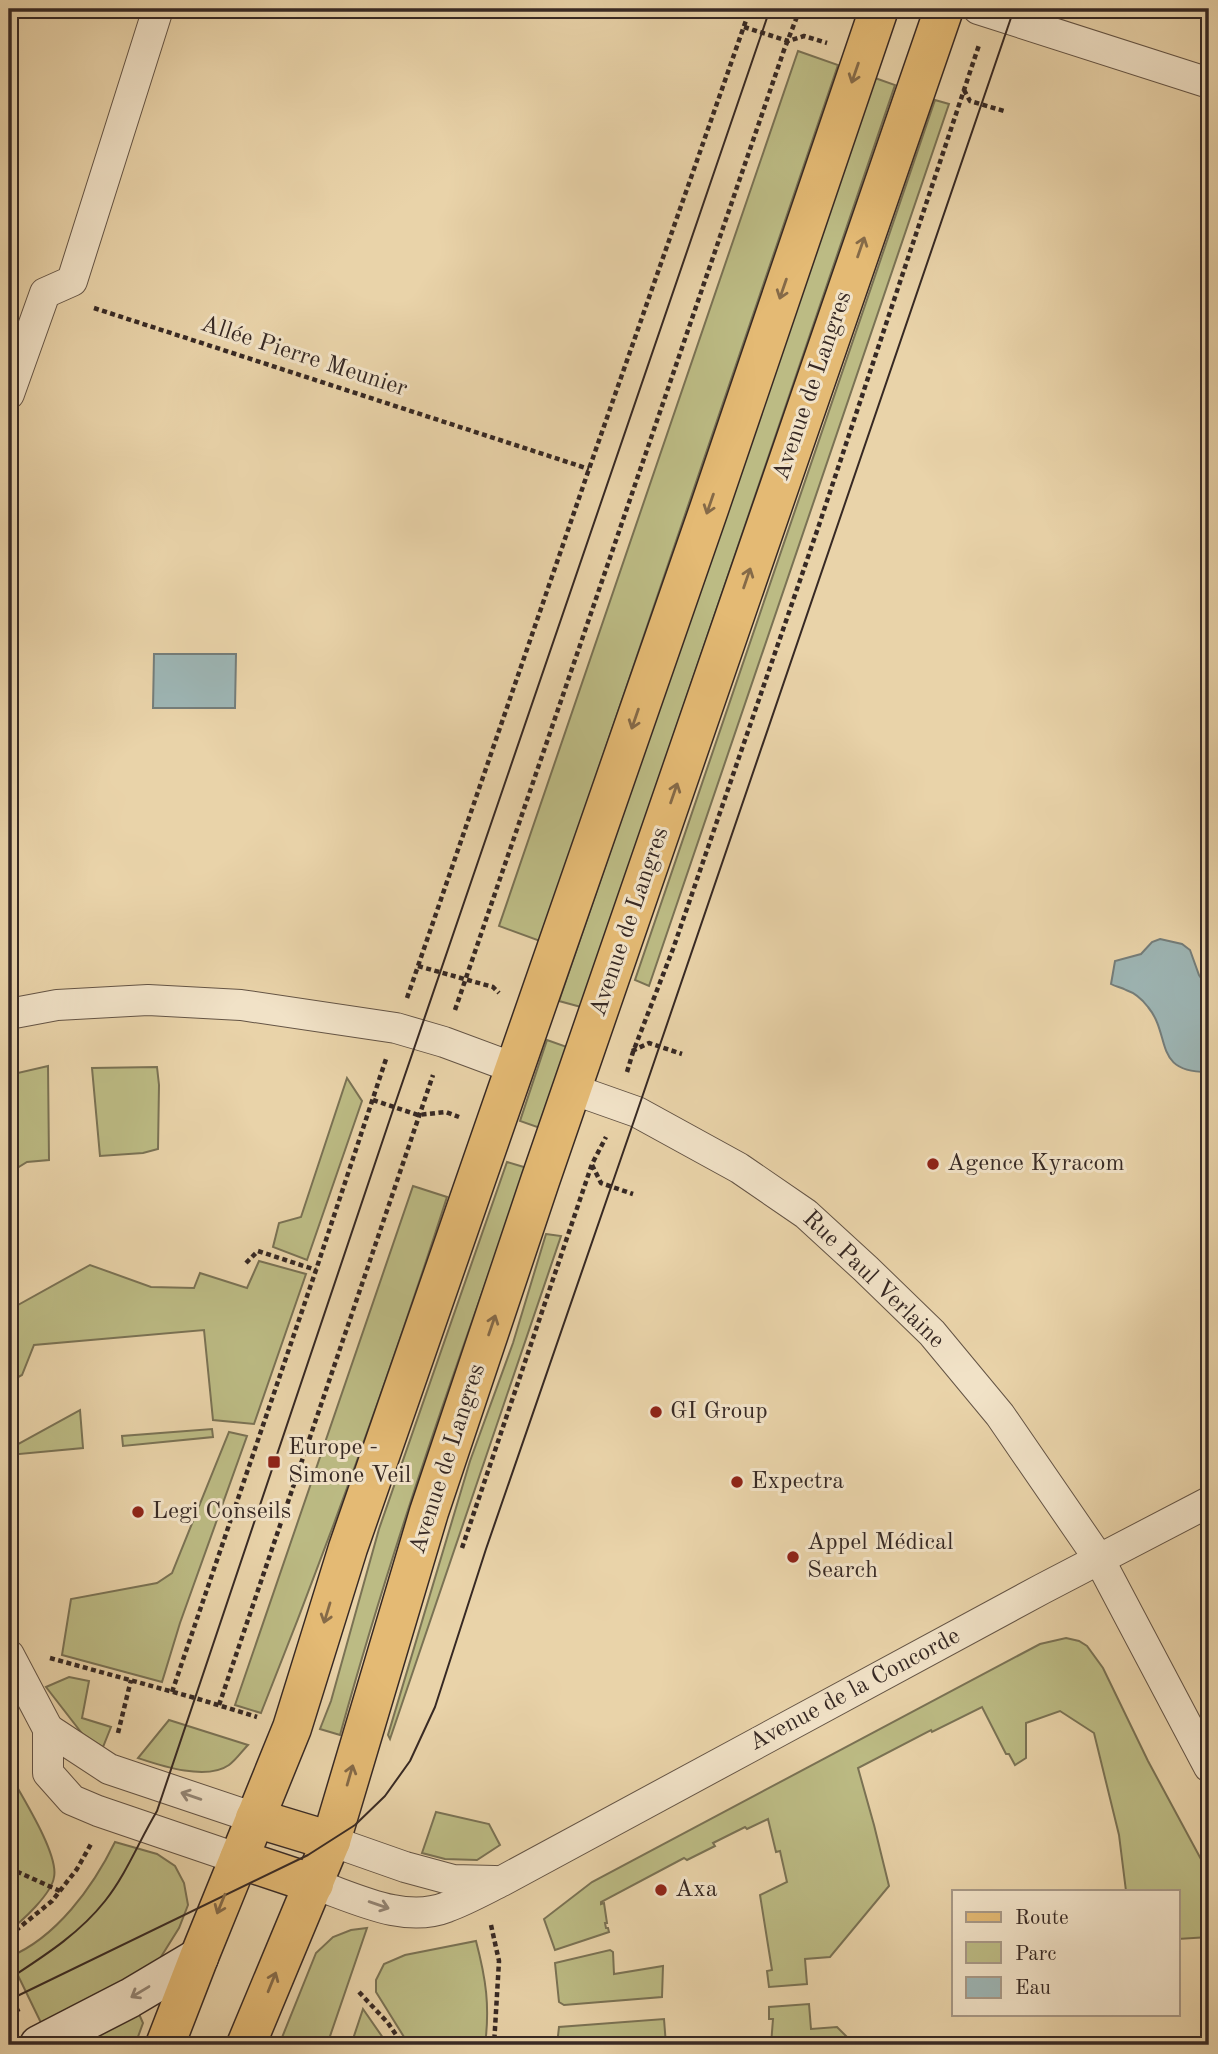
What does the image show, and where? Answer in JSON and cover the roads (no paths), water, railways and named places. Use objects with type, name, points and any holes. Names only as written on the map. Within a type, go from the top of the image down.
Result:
[{"type":"main road","points":[[166,2045],[292,1728],[348,1548],[709,509],[878,9]]},
{"type":"main road","name":"Avenue de Langres","points":[[246,2045],[331,1841],[429,1512],[944,9]]},
{"type":"main road","points":[[256,1818],[331,1841]]},
{"type":"main road","points":[[239,1859],[314,1884]]},
{"type":"street","points":[[9,394],[45,293],[72,281],[158,9]]},
{"type":"street","points":[[978,9],[1209,83]]},
{"type":"street","points":[[9,1014],[57,1005],[148,1000],[242,1005],[396,1028],[444,1042],[514,1068]]},
{"type":"street","name":"Rue Paul Verlaine","points":[[572,1089],[637,1112],[739,1168],[806,1214],[932,1333],[1000,1415],[1100,1559],[1209,1767]]},
{"type":"street","name":"Avenue de la Concorde","points":[[314,1884],[391,1910],[417,1914],[445,1908],[502,1881],[1209,1502]]},
{"type":"street","points":[[9,1655],[48,1729],[48,1773],[72,1800],[239,1859]]},
{"type":"street","points":[[48,1729],[108,1769],[256,1818]]},
{"type":"street","name":"Avenue de la Concorde","points":[[331,1841],[405,1867],[453,1880],[502,1881]]},
{"type":"street","points":[[39,2045],[130,1998],[199,1957]]},
{"type":"water","points":[[154,654],[236,654],[235,708],[153,708]]},
{"type":"water","points":[[1160,939],[1182,944],[1190,950],[1199,975],[1209,990],[1209,1072],[1191,1071],[1171,1060],[1155,1018],[1146,1004],[1132,993],[1111,984],[1115,961],[1141,954],[1152,942]]},
{"type":"tram line","points":[[9,1979],[60,1944],[95,1913],[120,1879],[157,1811],[394,1107],[770,9]]},
{"type":"tram line","points":[[9,2000],[308,1855],[355,1825],[385,1796],[410,1761],[435,1707],[486,1549],[1014,9]]},
{"type":"place","name":"Agence Kyracom","points":[[933,1164]]},
{"type":"place","name":"GI Group","points":[[656,1412]]},
{"type":"place","name":"Europe - Simone Veil","points":[[274,1462]]},
{"type":"place","name":"Expectra","points":[[737,1482]]},
{"type":"place","name":"Legi Conseils","points":[[138,1512]]},
{"type":"place","name":"Appel Médical Search","points":[[793,1557]]},
{"type":"place","name":"Axa","points":[[661,1890]]}]
